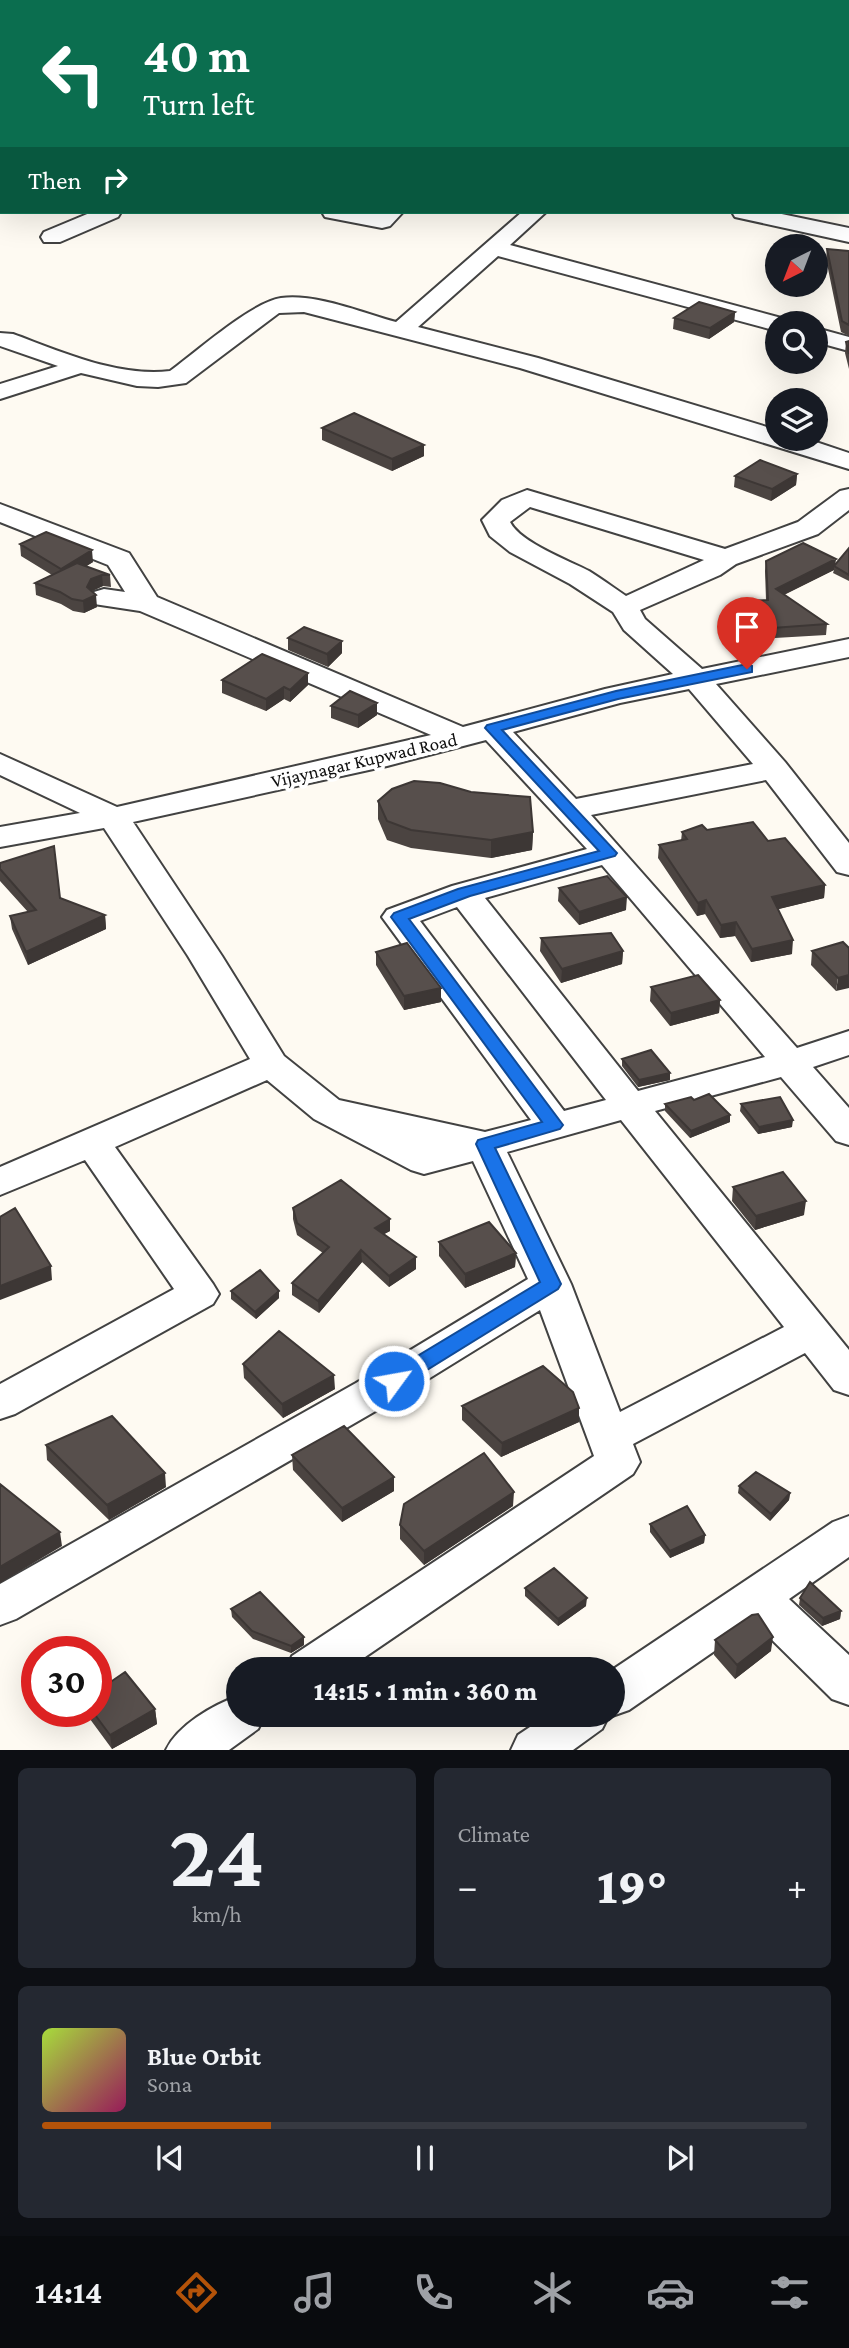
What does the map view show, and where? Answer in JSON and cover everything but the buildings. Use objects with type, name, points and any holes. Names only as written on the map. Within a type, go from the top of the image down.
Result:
[{"type":"street","points":[[52,237],[105,214]]},
{"type":"street","points":[[344,214],[382,221],[390,214]]},
{"type":"street","points":[[401,330],[533,214]]},
{"type":"street","points":[[752,214],[849,235]]},
{"type":"street","points":[[494,248],[765,321]]},
{"type":"street","points":[[4,339],[77,366],[163,381],[177,378],[271,309],[282,305],[304,305],[529,363],[765,435]]},
{"type":"street","points":[[828,338],[849,344]]},
{"type":"street","points":[[0,392],[64,373],[77,366]]},
{"type":"street","points":[[819,451],[849,460]]},
{"type":"street","points":[[624,607],[710,569],[726,558],[808,528],[849,497]]},
{"type":"street","points":[[726,558],[527,498],[512,506],[496,520],[500,530],[520,546],[580,578],[624,607],[634,624],[696,679],[774,769],[849,865]]},
{"type":"street","points":[[0,512],[119,559],[146,603]]},
{"type":"street","points":[[104,598],[146,603],[477,733],[568,810],[609,853],[849,1132]]},
{"type":"street","name":"Vijaynagar Kupwad Road","points":[[0,837],[113,817],[387,757],[616,695],[849,649]]},
{"type":"street","points":[[0,763],[113,817],[205,956],[271,1063],[327,1110],[485,1144],[630,1107],[849,1043]]},
{"type":"street","points":[[568,810],[774,769]]},
{"type":"street","points":[[554,1125],[400,917],[464,893],[609,853]]},
{"type":"street","points":[[464,893],[630,1107],[849,1379]]},
{"type":"street","points":[[0,1182],[271,1063]]},
{"type":"street","points":[[0,1403],[199,1294],[91,1141]]},
{"type":"street","points":[[328,1657],[618,1462],[551,1284],[485,1144]]},
{"type":"street","points":[[0,1606],[371,1394],[551,1284]]},
{"type":"street","points":[[607,1438],[811,1331]]},
{"type":"street","points":[[625,1687],[849,1534]]},
{"type":"street","points":[[758,1597],[849,1685]]},
{"type":"street","points":[[190,1749],[226,1725]]},
{"type":"street","points":[[535,1749],[567,1727]]},
{"type":"route","points":[[394,1381],[551,1284],[485,1144],[554,1125],[400,917],[464,893],[609,853],[492,728],[616,695],[747,669]]}]
